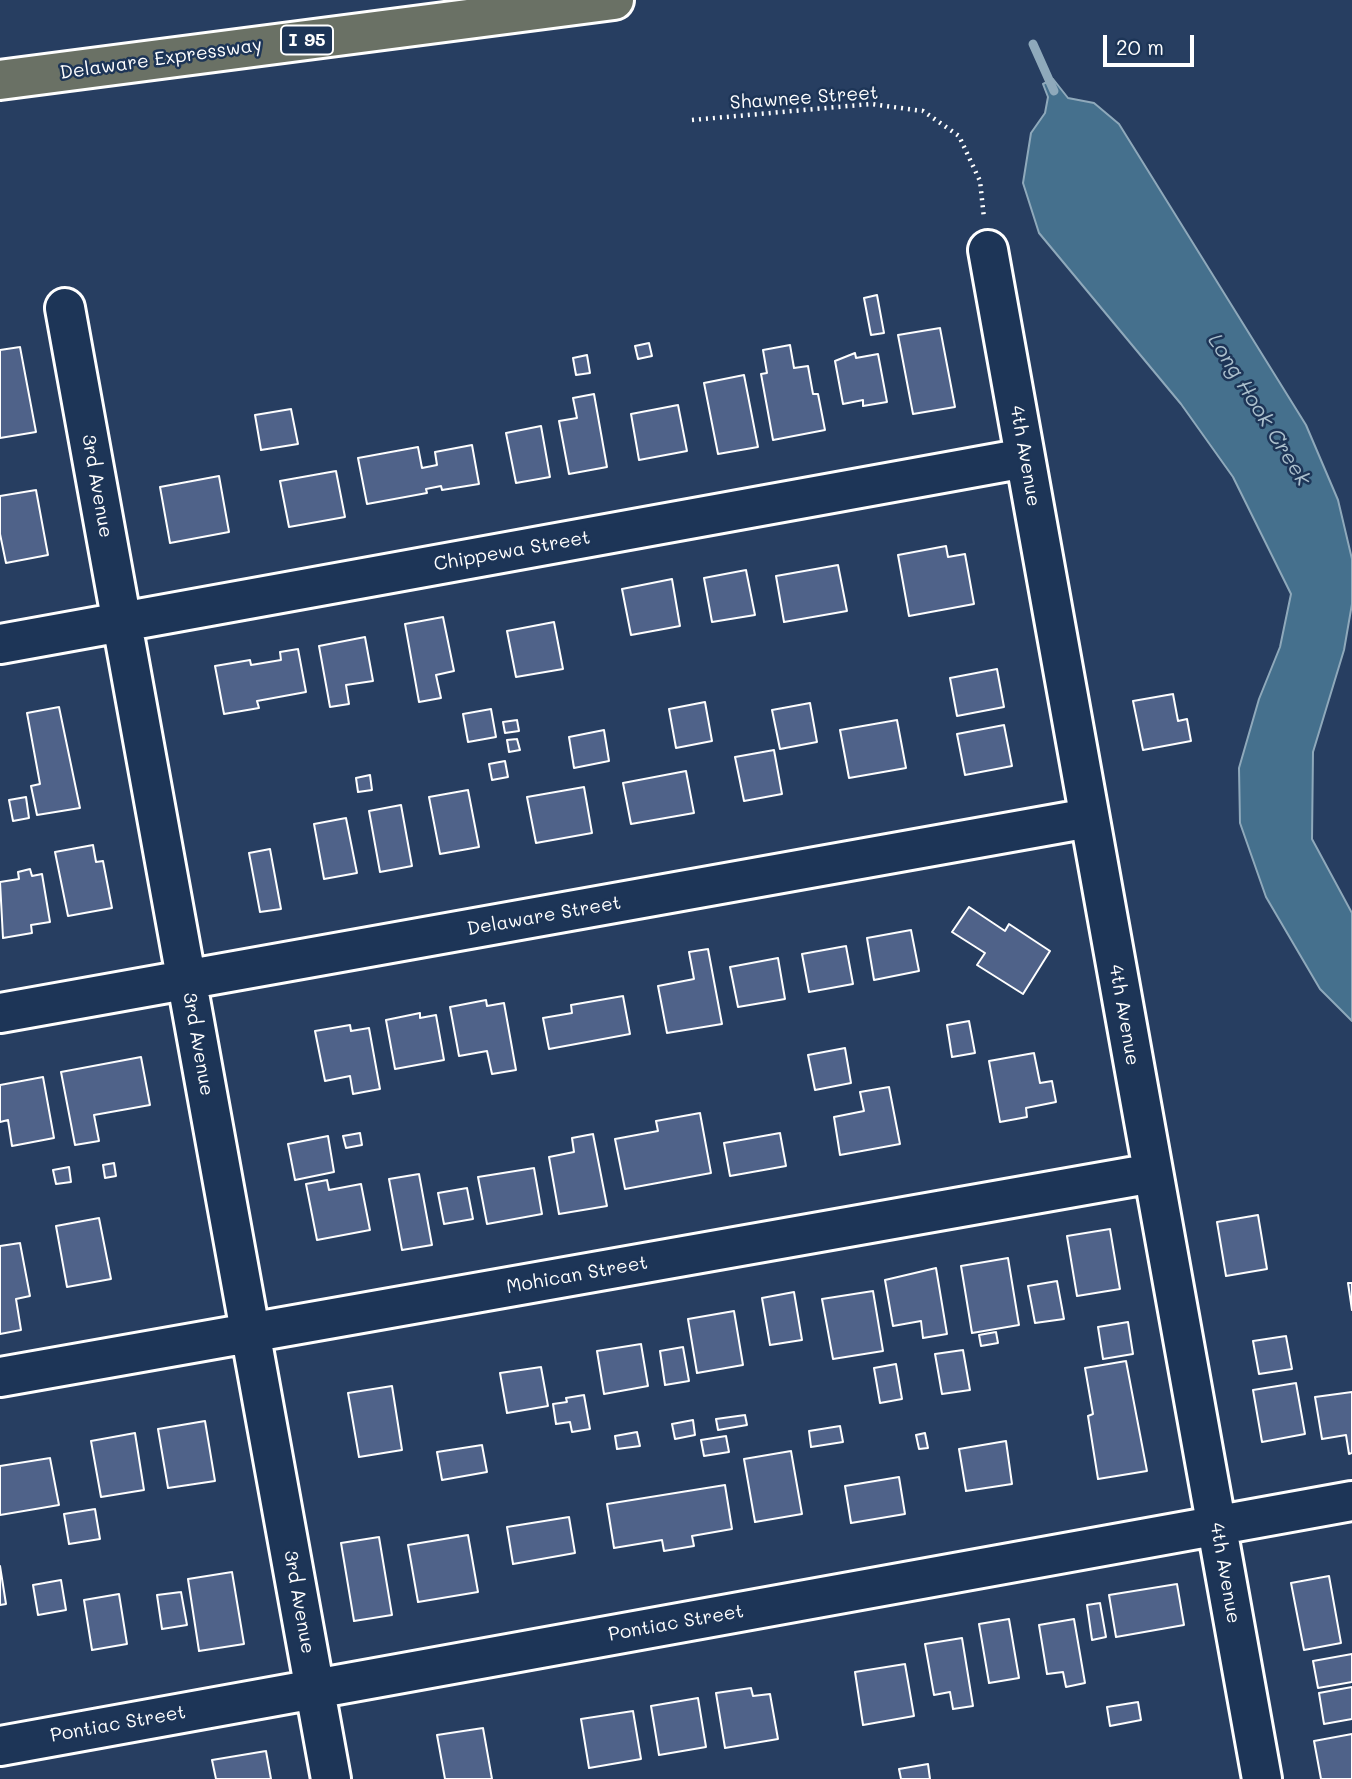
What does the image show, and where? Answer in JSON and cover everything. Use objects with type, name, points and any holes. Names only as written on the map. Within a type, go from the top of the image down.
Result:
[{"type":"highway","name":"Delaware Expressway","points":[[0,80],[614,0]]},
{"type":"street","name":"4th Avenue","points":[[988,250],[1262,1779]]},
{"type":"street","name":"3rd Avenue","points":[[65,308],[331,1779]]},
{"type":"street","name":"Chippewa Street","points":[[0,644],[1025,458]]},
{"type":"street","name":"Delaware Street","points":[[0,1013],[1089,818]]},
{"type":"street","name":"Mohican Street","points":[[0,1377],[1153,1173]]},
{"type":"street","name":"Pontiac Street","points":[[0,1746],[1352,1501]]},
{"type":"path","name":"Shawnee Street","points":[[692,120],[871,104],[923,111],[960,136],[980,181],[988,250]]},
{"type":"water","points":[[1053,79],[1068,98],[1094,103],[1119,124],[1306,425],[1338,500],[1352,559],[1352,604],[1344,650],[1313,752],[1312,839],[1352,913],[1352,1021],[1320,989],[1266,897],[1240,823],[1239,768],[1259,699],[1280,647],[1291,594],[1233,477],[1181,404],[1039,233],[1023,183],[1031,133],[1045,113],[1048,97],[1043,84]]},
{"type":"building","points":[[877,295],[884,333],[871,335],[864,298]]},
{"type":"building","points":[[940,328],[955,407],[913,414],[898,335]]},
{"type":"building","points":[[649,343],[652,356],[638,359],[635,346]]},
{"type":"building","points":[[790,345],[794,368],[808,366],[813,394],[818,394],[825,430],[773,440],[761,374],[767,373],[763,350]]},
{"type":"building","points":[[20,347],[36,432],[0,438],[0,350]]},
{"type":"building","points":[[855,353],[856,358],[878,354],[887,402],[863,406],[863,400],[843,404],[835,361]]},
{"type":"building","points":[[587,355],[590,373],[576,375],[573,358]]},
{"type":"building","points":[[744,375],[758,447],[718,454],[704,383]]},
{"type":"building","points":[[594,394],[607,467],[569,474],[559,421],[577,418],[573,398]]},
{"type":"building","points":[[678,405],[687,451],[639,460],[631,414]]},
{"type":"building","points":[[291,409],[298,444],[261,450],[255,415]]},
{"type":"building","points":[[541,426],[550,477],[516,483],[506,433]]},
{"type":"building","points":[[472,445],[479,484],[442,490],[441,486],[426,489],[427,493],[367,504],[358,458],[418,447],[422,468],[437,465],[435,452]]},
{"type":"building","points":[[336,471],[345,517],[289,527],[280,481]]},
{"type":"building","points":[[219,476],[229,532],[170,543],[160,487]]},
{"type":"building","points":[[36,490],[48,555],[6,563],[0,534],[0,496]]},
{"type":"building","points":[[946,546],[948,557],[965,554],[974,604],[909,616],[898,555]]},
{"type":"building","points":[[838,565],[847,611],[784,622],[776,576]]},
{"type":"building","points":[[746,570],[755,615],[712,622],[704,578]]},
{"type":"building","points":[[672,579],[680,626],[631,635],[622,589]]},
{"type":"building","points":[[443,617],[454,671],[436,675],[441,698],[419,702],[405,624]]},
{"type":"building","points":[[554,622],[563,669],[516,677],[507,631]]},
{"type":"building","points":[[365,637],[373,681],[346,685],[349,704],[330,707],[319,646]]},
{"type":"building","points":[[298,649],[306,692],[257,701],[259,708],[224,714],[215,666],[250,660],[251,665],[281,660],[280,652]]},
{"type":"building","points":[[997,669],[1004,707],[957,716],[950,678]]},
{"type":"building","points":[[1173,694],[1178,721],[1187,719],[1191,741],[1143,750],[1133,701]]},
{"type":"building","points":[[705,702],[712,741],[676,748],[669,709]]},
{"type":"building","points":[[810,703],[817,742],[780,749],[772,710]]},
{"type":"building","points":[[59,707],[80,808],[37,815],[31,786],[40,784],[27,713]]},
{"type":"building","points":[[491,709],[496,737],[468,742],[463,714]]},
{"type":"building","points":[[517,720],[519,731],[505,733],[503,722]]},
{"type":"building","points":[[897,720],[906,768],[849,778],[840,730]]},
{"type":"building","points":[[1004,725],[1012,766],[965,775],[957,734]]},
{"type":"building","points":[[604,730],[609,761],[574,768],[569,737]]},
{"type":"building","points":[[517,739],[520,750],[509,752],[507,740]]},
{"type":"building","points":[[774,750],[782,794],[744,801],[735,757]]},
{"type":"building","points":[[505,761],[508,777],[492,780],[489,764]]},
{"type":"building","points":[[686,771],[694,813],[631,824],[623,783]]},
{"type":"building","points":[[370,775],[372,790],[358,792],[356,778]]},
{"type":"building","points":[[584,787],[592,833],[536,843],[527,797]]},
{"type":"building","points":[[468,790],[479,847],[440,854],[429,797]]},
{"type":"building","points":[[26,797],[29,818],[13,821],[9,800]]},
{"type":"building","points":[[401,805],[412,866],[380,872],[369,811]]},
{"type":"building","points":[[346,818],[357,873],[324,879],[314,824]]},
{"type":"building","points":[[93,845],[96,862],[103,861],[112,908],[68,916],[55,852]]},
{"type":"building","points":[[270,849],[281,909],[260,912],[249,853]]},
{"type":"building","points":[[30,869],[32,876],[42,874],[50,922],[31,925],[32,933],[3,938],[0,882],[19,879],[18,872]]},
{"type":"building","points":[[969,907],[1005,931],[1009,924],[1050,951],[1023,994],[977,965],[985,953],[952,932]]},
{"type":"building","points":[[911,930],[919,971],[874,980],[867,938]]},
{"type":"building","points":[[846,946],[853,984],[809,992],[802,954]]},
{"type":"building","points":[[708,949],[722,1024],[667,1033],[658,986],[694,979],[689,952]]},
{"type":"building","points":[[778,958],[785,999],[738,1007],[730,967]]},
{"type":"building","points":[[623,996],[630,1034],[549,1049],[543,1018],[572,1013],[571,1005]]},
{"type":"building","points":[[486,1000],[487,1006],[504,1003],[516,1070],[492,1074],[487,1051],[459,1056],[450,1007]]},
{"type":"building","points":[[420,1013],[420,1018],[436,1015],[444,1060],[395,1069],[386,1020]]},
{"type":"building","points":[[969,1021],[975,1053],[952,1057],[947,1025]]},
{"type":"building","points":[[350,1025],[351,1031],[369,1028],[380,1089],[353,1094],[350,1076],[325,1081],[315,1031]]},
{"type":"building","points":[[845,1048],[851,1083],[815,1090],[808,1055]]},
{"type":"building","points":[[1034,1053],[1040,1083],[1052,1081],[1056,1102],[1026,1108],[1027,1117],[1000,1122],[989,1061]]},
{"type":"building","points":[[141,1057],[150,1105],[94,1115],[99,1141],[75,1145],[61,1072]]},
{"type":"building","points":[[43,1077],[54,1138],[12,1146],[8,1120],[0,1122],[0,1085]]},
{"type":"building","points":[[889,1087],[900,1144],[840,1155],[834,1117],[864,1111],[860,1092]]},
{"type":"building","points":[[700,1113],[711,1173],[625,1189],[615,1139],[658,1131],[656,1121]]},
{"type":"building","points":[[360,1133],[362,1145],[346,1148],[343,1136]]},
{"type":"building","points":[[780,1133],[786,1166],[730,1176],[724,1143]]},
{"type":"building","points":[[593,1134],[607,1206],[559,1214],[549,1157],[574,1152],[572,1138]]},
{"type":"building","points":[[328,1136],[334,1172],[295,1180],[288,1144]]},
{"type":"building","points":[[114,1163],[116,1176],[105,1178],[103,1165]]},
{"type":"building","points":[[69,1167],[71,1182],[56,1184],[53,1170]]},
{"type":"building","points":[[534,1168],[542,1214],[487,1224],[478,1177]]},
{"type":"building","points":[[419,1174],[432,1245],[402,1250],[389,1179]]},
{"type":"building","points":[[327,1180],[329,1190],[361,1184],[370,1230],[317,1240],[306,1184]]},
{"type":"building","points":[[467,1188],[473,1219],[444,1224],[438,1193]]},
{"type":"building","points":[[1258,1215],[1267,1269],[1226,1276],[1217,1222]]},
{"type":"building","points":[[99,1218],[111,1279],[67,1287],[56,1226]]},
{"type":"building","points":[[1110,1229],[1120,1289],[1077,1296],[1067,1236]]},
{"type":"building","points":[[20,1243],[30,1296],[16,1299],[21,1330],[0,1334],[0,1246]]},
{"type":"building","points":[[1008,1258],[1019,1325],[972,1333],[961,1266]]},
{"type":"building","points":[[936,1268],[947,1334],[923,1338],[921,1321],[893,1326],[885,1280]]},
{"type":"building","points":[[1057,1281],[1064,1319],[1035,1323],[1028,1286]]},
{"type":"building","points":[[1348,1283],[1352,1283],[1352,1310]]},
{"type":"building","points":[[873,1291],[883,1351],[833,1359],[822,1299]]},
{"type":"building","points":[[794,1292],[802,1340],[770,1345],[762,1298]]},
{"type":"building","points":[[734,1311],[743,1365],[697,1373],[688,1319]]},
{"type":"building","points":[[1128,1322],[1133,1354],[1103,1359],[1098,1327]]},
{"type":"building","points":[[996,1332],[998,1343],[981,1346],[979,1335]]},
{"type":"building","points":[[1286,1336],[1292,1369],[1259,1374],[1253,1341]]},
{"type":"building","points":[[641,1344],[648,1386],[604,1394],[597,1351]]},
{"type":"building","points":[[683,1347],[689,1381],[665,1385],[660,1351]]},
{"type":"building","points":[[963,1350],[970,1390],[942,1394],[935,1354]]},
{"type":"building","points":[[1126,1361],[1147,1471],[1098,1479],[1088,1416],[1093,1414],[1085,1368]]},
{"type":"building","points":[[896,1364],[902,1399],[880,1403],[874,1368]]},
{"type":"building","points":[[541,1367],[548,1406],[507,1413],[500,1373]]},
{"type":"building","points":[[1296,1383],[1305,1434],[1262,1442],[1253,1390]]},
{"type":"building","points":[[392,1386],[402,1450],[359,1457],[348,1393]]},
{"type":"building","points":[[1352,1392],[1352,1453],[1349,1454],[1346,1435],[1322,1439],[1315,1397]]},
{"type":"building","points":[[584,1395],[590,1429],[572,1432],[570,1422],[556,1424],[553,1404],[567,1402],[566,1398]]},
{"type":"building","points":[[745,1415],[747,1425],[718,1430],[716,1419]]},
{"type":"building","points":[[693,1420],[695,1435],[675,1439],[672,1424]]},
{"type":"building","points":[[205,1421],[215,1481],[168,1488],[158,1429]]},
{"type":"building","points":[[840,1426],[843,1442],[811,1447],[809,1431]]},
{"type":"building","points":[[637,1432],[640,1446],[617,1449],[615,1436]]},
{"type":"building","points":[[135,1433],[144,1490],[101,1497],[91,1441]]},
{"type":"building","points":[[925,1433],[928,1448],[919,1449],[916,1435]]},
{"type":"building","points":[[726,1436],[729,1452],[704,1456],[701,1440]]},
{"type":"building","points":[[1006,1441],[1012,1484],[966,1491],[959,1449]]},
{"type":"building","points":[[482,1445],[487,1472],[442,1480],[437,1452]]},
{"type":"building","points":[[791,1451],[802,1514],[755,1522],[744,1459]]},
{"type":"building","points":[[50,1458],[59,1505],[0,1515],[0,1466]]},
{"type":"building","points":[[899,1477],[905,1514],[851,1523],[845,1486]]},
{"type":"building","points":[[725,1485],[732,1529],[692,1536],[694,1546],[664,1551],[662,1540],[614,1548],[607,1504]]},
{"type":"building","points":[[95,1509],[100,1539],[69,1544],[64,1514]]},
{"type":"building","points":[[569,1517],[575,1553],[513,1564],[507,1527]]},
{"type":"building","points":[[468,1535],[478,1592],[418,1602],[408,1545]]},
{"type":"building","points":[[379,1537],[392,1615],[354,1621],[341,1543]]},
{"type":"building","points":[[0,1566],[6,1604],[0,1605]]},
{"type":"building","points":[[232,1572],[244,1644],[199,1651],[188,1579]]},
{"type":"building","points":[[1329,1576],[1341,1643],[1304,1650],[1291,1583]]},
{"type":"building","points":[[61,1580],[66,1610],[38,1615],[33,1585]]},
{"type":"building","points":[[1177,1584],[1184,1625],[1116,1637],[1109,1595]]},
{"type":"building","points":[[181,1592],[187,1625],[162,1629],[157,1595]]},
{"type":"building","points":[[119,1594],[127,1644],[92,1650],[84,1600]]},
{"type":"building","points":[[1100,1603],[1106,1637],[1092,1640],[1087,1605]]},
{"type":"building","points":[[1009,1619],[1019,1678],[989,1683],[979,1624]]},
{"type":"building","points":[[1074,1619],[1085,1683],[1066,1687],[1063,1672],[1047,1674],[1039,1625]]},
{"type":"building","points":[[962,1638],[973,1706],[953,1709],[950,1692],[934,1695],[925,1644]]},
{"type":"building","points":[[1352,1654],[1352,1682],[1318,1688],[1313,1661]]},
{"type":"building","points":[[905,1664],[914,1716],[863,1725],[855,1672]]},
{"type":"building","points":[[1352,1687],[1352,1719],[1324,1724],[1319,1693]]},
{"type":"building","points":[[751,1688],[753,1696],[770,1694],[778,1739],[725,1748],[716,1693]]},
{"type":"building","points":[[698,1698],[706,1747],[659,1755],[651,1706]]},
{"type":"building","points":[[1138,1702],[1141,1720],[1110,1726],[1107,1707]]},
{"type":"building","points":[[633,1711],[641,1759],[589,1768],[581,1719]]},
{"type":"building","points":[[483,1728],[492,1779],[445,1779],[437,1735]]},
{"type":"building","points":[[1352,1734],[1352,1779],[1321,1779],[1314,1741]]},
{"type":"building","points":[[266,1751],[271,1779],[216,1779],[212,1760]]},
{"type":"building","points":[[928,1764],[930,1779],[901,1779],[899,1769]]},
{"type":"waterway","name":"Long Hook Creek","points":[[1033,44],[1054,91]]}]
